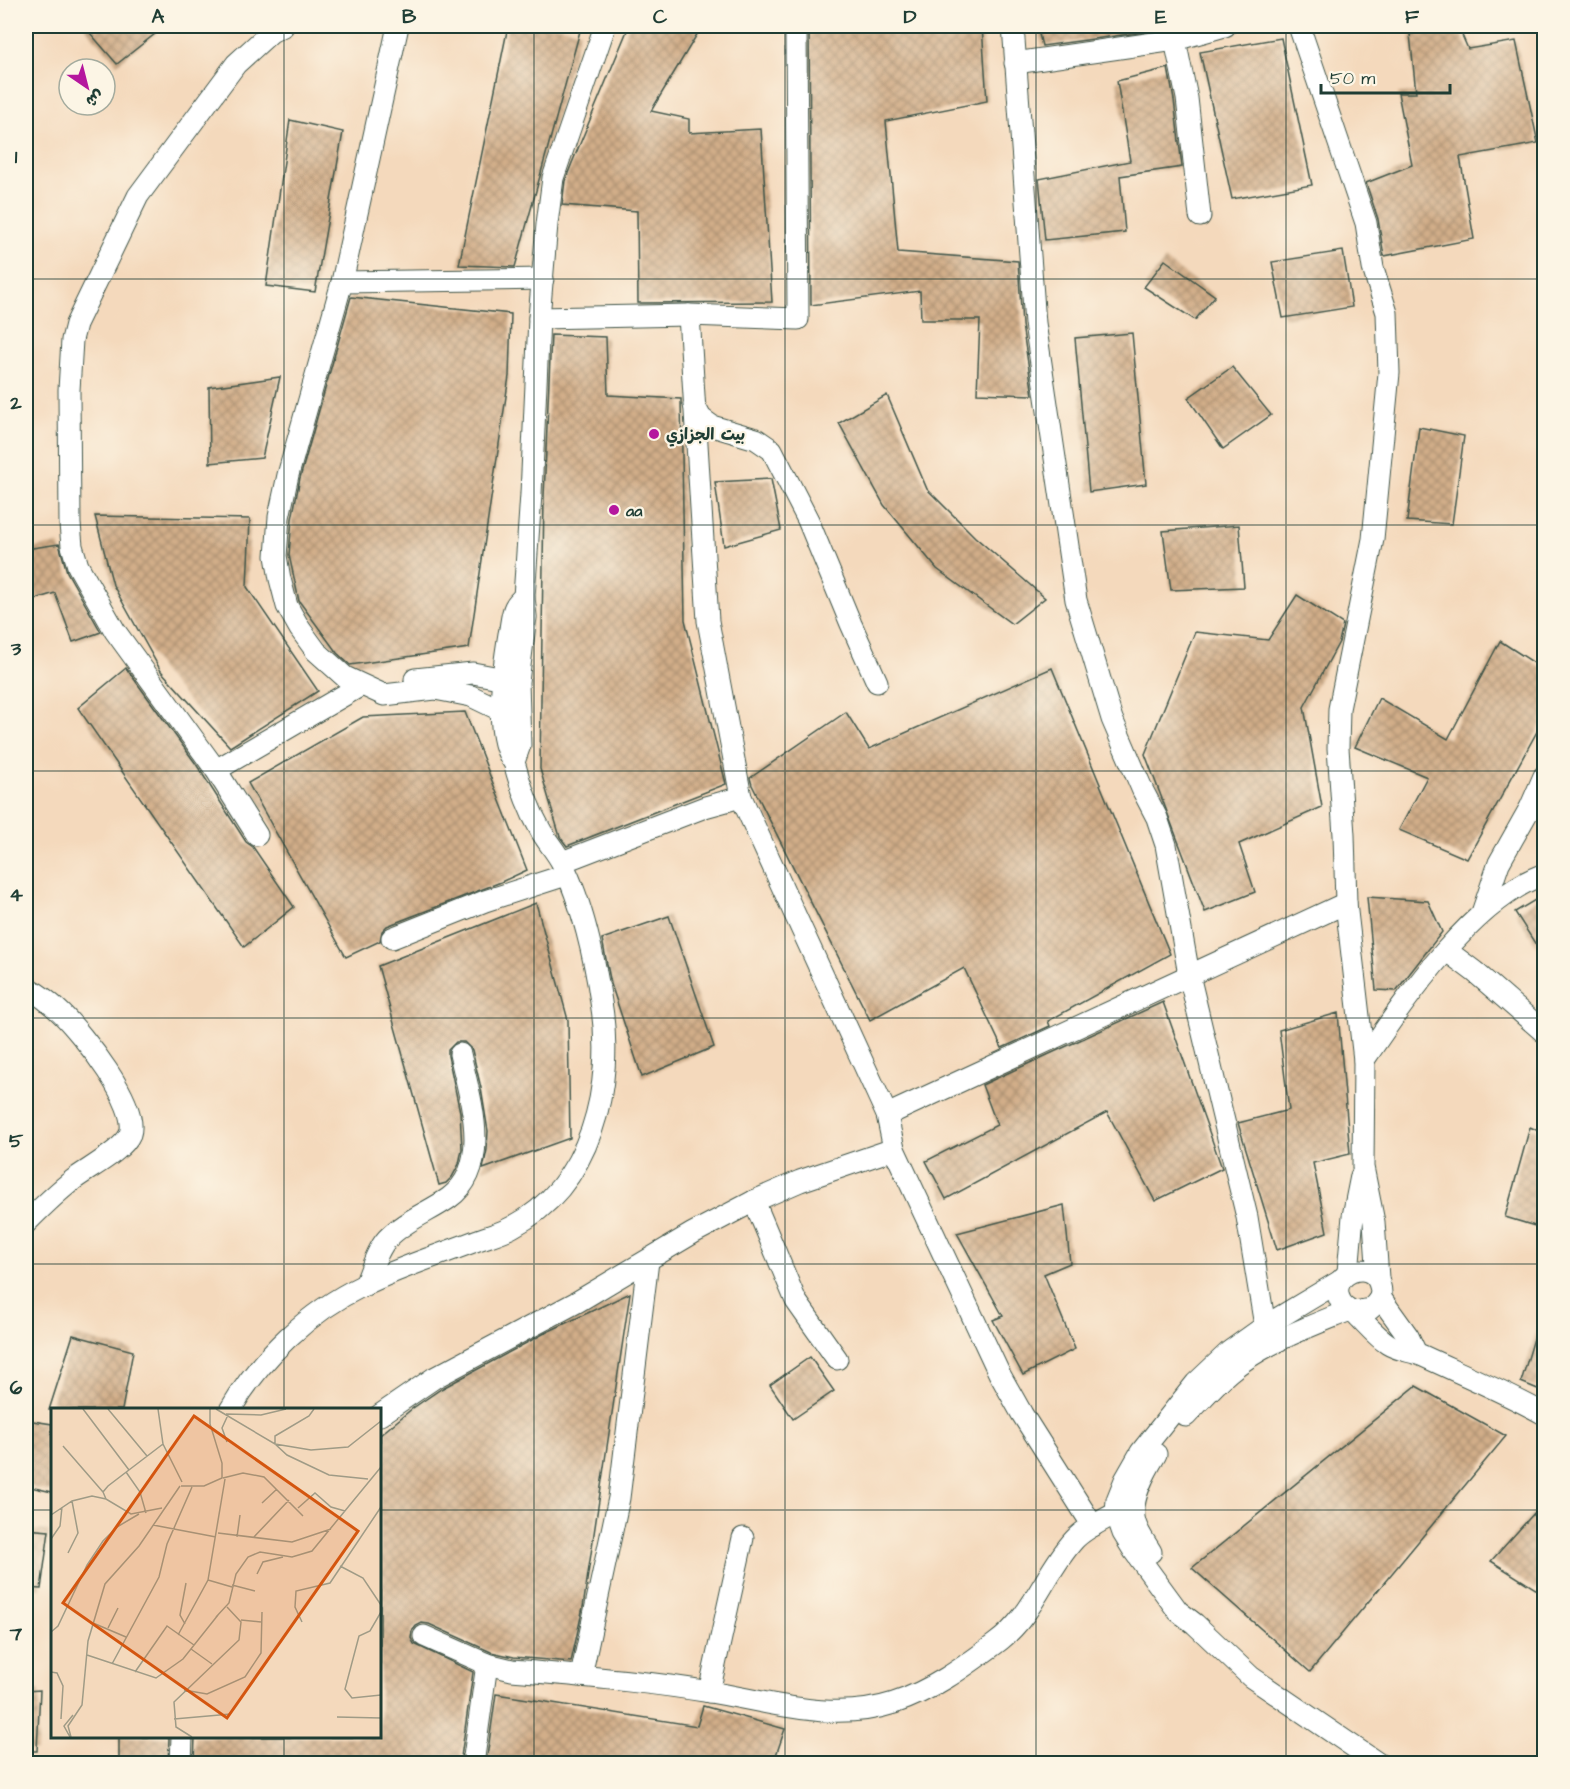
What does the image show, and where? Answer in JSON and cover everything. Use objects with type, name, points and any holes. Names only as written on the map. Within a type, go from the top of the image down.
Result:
[{"type":"street","points":[[257,834],[216,770],[115,631],[78,566],[71,535],[68,476],[69,390],[72,340],[84,307],[138,196],[236,64],[271,32],[283,26]]},
{"type":"street","points":[[398,26],[342,282],[288,475],[279,517],[276,556],[287,606],[300,629],[324,659],[345,677],[368,689],[389,696],[415,690],[443,690],[471,696],[502,711]]},
{"type":"street","points":[[231,1408],[259,1367],[282,1342],[335,1301],[365,1285],[512,1227],[534,1213],[571,1173],[585,1150],[594,1125],[604,1073],[605,1044],[602,1004],[594,965],[579,908],[564,868],[529,809],[514,762],[509,757],[504,744],[502,711],[526,617],[524,597],[539,318],[553,178],[605,26]]},
{"type":"street","points":[[539,318],[689,315],[798,319],[796,26]]},
{"type":"street","points":[[1013,26],[1035,323],[1076,600],[1112,718],[1157,818],[1166,845],[1188,975],[1247,1217],[1264,1326]]},
{"type":"street","points":[[1015,63],[1175,40],[1225,26]]},
{"type":"street","points":[[1299,26],[1363,213],[1373,268],[1387,313],[1389,373],[1373,539],[1339,709],[1338,748],[1346,903],[1364,1060],[1363,1167],[1344,1277],[1338,1289],[1339,1298],[1343,1305],[1387,1344],[1397,1349],[1416,1353],[1518,1399],[1545,1414]]},
{"type":"street","points":[[1175,40],[1187,98],[1200,216]]},
{"type":"street","points":[[342,282],[543,279]]},
{"type":"street","points":[[689,315],[708,621],[741,797],[887,1115],[894,1149],[999,1373],[1022,1414],[1093,1526]]},
{"type":"street","points":[[694,405],[701,418],[712,426],[756,440],[772,450],[808,520],[878,682]]},
{"type":"street","points":[[216,770],[368,689],[389,682],[459,673],[488,675],[510,681]]},
{"type":"street","points":[[510,681],[520,745],[514,762]]},
{"type":"street","points":[[1482,913],[1499,863],[1545,776]]},
{"type":"street","points":[[392,938],[564,868],[705,807],[741,797]]},
{"type":"street","points":[[1364,1060],[1404,1004],[1447,951],[1482,913],[1507,893],[1545,874]]},
{"type":"street","points":[[887,1115],[1346,903]]},
{"type":"street","points":[[1447,951],[1545,1032]]},
{"type":"street","points":[[26,987],[49,1002],[79,1033],[103,1064],[122,1095],[131,1125],[129,1135],[117,1149],[72,1181],[26,1223]]},
{"type":"street","points":[[365,1285],[386,1240],[407,1223],[450,1197],[459,1188],[473,1161],[475,1142],[472,1113],[460,1054]]},
{"type":"street","points":[[381,1414],[444,1372],[754,1201],[800,1181],[894,1149]]},
{"type":"street","points":[[1363,1167],[1374,1222],[1379,1288],[1370,1310],[1352,1311],[1293,1334],[1260,1351],[1201,1388],[1142,1452],[1121,1490],[1116,1513],[1123,1533],[1134,1551],[1179,1611],[1251,1677],[1379,1764]]},
{"type":"street","points":[[754,1201],[796,1301],[837,1359]]},
{"type":"street","points":[[581,1676],[619,1498],[648,1261]]},
{"type":"street","points":[[1195,1624],[1189,1604],[1157,1562],[1139,1532],[1134,1519],[1135,1504],[1148,1467],[1166,1437],[1230,1351],[1264,1326],[1359,1269],[1369,1271],[1416,1353]]},
{"type":"street","points":[[424,1635],[487,1664],[512,1670],[709,1692],[798,1710],[853,1711],[893,1703],[936,1684],[997,1643],[1022,1621],[1075,1539],[1116,1513]]},
{"type":"street","points":[[709,1692],[743,1538]]},
{"type":"street","points":[[473,1764],[487,1664]]},
{"type":"street","points":[[181,1764],[182,1738]]},
{"type":"building","points":[[84,26],[165,26],[117,64],[117,57],[111,57]]},
{"type":"building","points":[[508,26],[556,26],[580,31],[515,267],[459,265]]},
{"type":"building","points":[[629,26],[702,26],[651,111],[689,119],[689,133],[761,129],[772,302],[638,303],[637,211],[562,205],[565,181]]},
{"type":"building","points":[[809,26],[982,26],[987,101],[886,121],[898,252],[1018,261],[1022,325],[1033,395],[977,393],[980,320],[921,320],[920,291],[811,305]]},
{"type":"building","points":[[1037,26],[1144,26],[1144,32],[1042,46]]},
{"type":"building","points":[[1458,26],[1468,49],[1516,41],[1538,143],[1460,157],[1474,239],[1384,256],[1378,219],[1366,183],[1412,165],[1398,93],[1416,93],[1410,34]]},
{"type":"building","points":[[1281,38],[1312,185],[1232,199],[1200,52]]},
{"type":"building","points":[[1168,68],[1182,167],[1120,176],[1125,232],[1045,240],[1039,179],[1130,161],[1117,81]]},
{"type":"building","points":[[290,120],[343,132],[315,292],[266,286]]},
{"type":"building","points":[[1343,251],[1352,307],[1283,318],[1272,262]]},
{"type":"building","points":[[1165,260],[1215,296],[1195,320],[1144,287]]},
{"type":"building","points":[[351,297],[511,314],[509,376],[469,648],[350,665],[337,653],[299,601],[289,555],[292,519],[300,478]]},
{"type":"building","points":[[1132,333],[1146,484],[1089,492],[1075,338]]},
{"type":"building","name":"aa","points":[[551,335],[606,337],[608,395],[681,399],[685,620],[726,784],[567,846],[560,837],[540,769],[544,496]]},
{"type":"building","points":[[1232,367],[1271,415],[1223,449],[1188,398]]},
{"type":"building","points":[[280,377],[262,458],[210,463],[209,387]]},
{"type":"building","points":[[887,395],[927,489],[975,537],[1045,598],[1012,624],[937,569],[884,505],[839,423]]},
{"type":"building","points":[[1419,427],[1464,436],[1452,524],[1407,521]]},
{"type":"building","points":[[771,479],[781,530],[724,546],[715,482]]},
{"type":"building","points":[[95,516],[250,519],[247,587],[318,691],[230,747],[161,671],[113,585]]},
{"type":"building","points":[[1239,525],[1244,587],[1171,590],[1163,531]]},
{"type":"building","points":[[59,544],[67,572],[101,632],[73,642],[55,593],[26,602],[26,549]]},
{"type":"building","points":[[1297,595],[1343,624],[1339,642],[1304,707],[1322,807],[1239,844],[1255,892],[1205,912],[1145,754],[1195,632],[1268,640]]},
{"type":"building","points":[[1500,641],[1545,670],[1545,717],[1467,859],[1399,830],[1427,777],[1355,747],[1379,698],[1448,739]]},
{"type":"building","points":[[126,668],[196,764],[246,842],[253,847],[294,907],[244,947],[78,708]]},
{"type":"building","points":[[1052,668],[1170,954],[1048,1021],[1050,1026],[1002,1048],[964,968],[870,1020],[750,778],[846,712],[869,749]]},
{"type":"building","points":[[465,712],[527,870],[387,926],[382,931],[380,941],[346,957],[248,783],[363,717]]},
{"type":"building","points":[[1545,894],[1545,959],[1515,912]]},
{"type":"building","points":[[1367,897],[1428,901],[1442,932],[1396,991],[1376,990]]},
{"type":"building","points":[[536,903],[568,1020],[570,1138],[483,1169],[488,1131],[481,1088],[472,1050],[464,1042],[456,1042],[448,1050],[448,1056],[460,1112],[462,1149],[459,1164],[452,1177],[446,1183],[439,1185],[378,966]]},
{"type":"building","points":[[669,916],[714,1047],[642,1077],[611,984],[602,939]]},
{"type":"building","points":[[1163,1002],[1222,1168],[1155,1201],[1107,1112],[946,1199],[926,1161],[997,1125],[982,1085]]},
{"type":"building","points":[[1338,1013],[1350,1154],[1313,1163],[1327,1232],[1277,1250],[1238,1123],[1289,1110],[1279,1030]]},
{"type":"building","points":[[1530,1127],[1545,1134],[1545,1229],[1505,1217]]},
{"type":"building","points":[[1064,1205],[1070,1263],[1044,1274],[1075,1349],[1023,1375],[993,1320],[1003,1316],[957,1233]]},
{"type":"building","points":[[630,1293],[583,1607],[571,1662],[514,1657],[491,1652],[422,1623],[412,1631],[411,1638],[414,1644],[473,1672],[460,1764],[194,1764],[195,1738],[381,1738],[381,1434],[441,1389],[545,1333]]},
{"type":"building","points":[[1541,1315],[1545,1315],[1545,1392],[1521,1382]]},
{"type":"building","points":[[73,1335],[133,1351],[122,1408],[51,1408],[49,1410]]},
{"type":"building","points":[[810,1357],[834,1391],[793,1419],[770,1385]]},
{"type":"building","points":[[1416,1386],[1506,1436],[1310,1672],[1192,1568]]},
{"type":"building","points":[[26,1420],[51,1424],[51,1492],[26,1486]]},
{"type":"building","points":[[1545,1501],[1545,1595],[1491,1561]]},
{"type":"building","points":[[26,1529],[49,1531],[41,1589],[26,1588]]},
{"type":"building","points":[[40,1690],[37,1751],[26,1751],[26,1691]]},
{"type":"building","points":[[496,1694],[697,1726],[703,1706],[785,1729],[773,1764],[486,1764]]},
{"type":"building","points":[[119,1738],[169,1738],[168,1764],[119,1764]]},
{"type":"place","name":"بيت الجزازي","points":[[654,434]]},
{"type":"place","name":"aa","points":[[614,510]]}]
